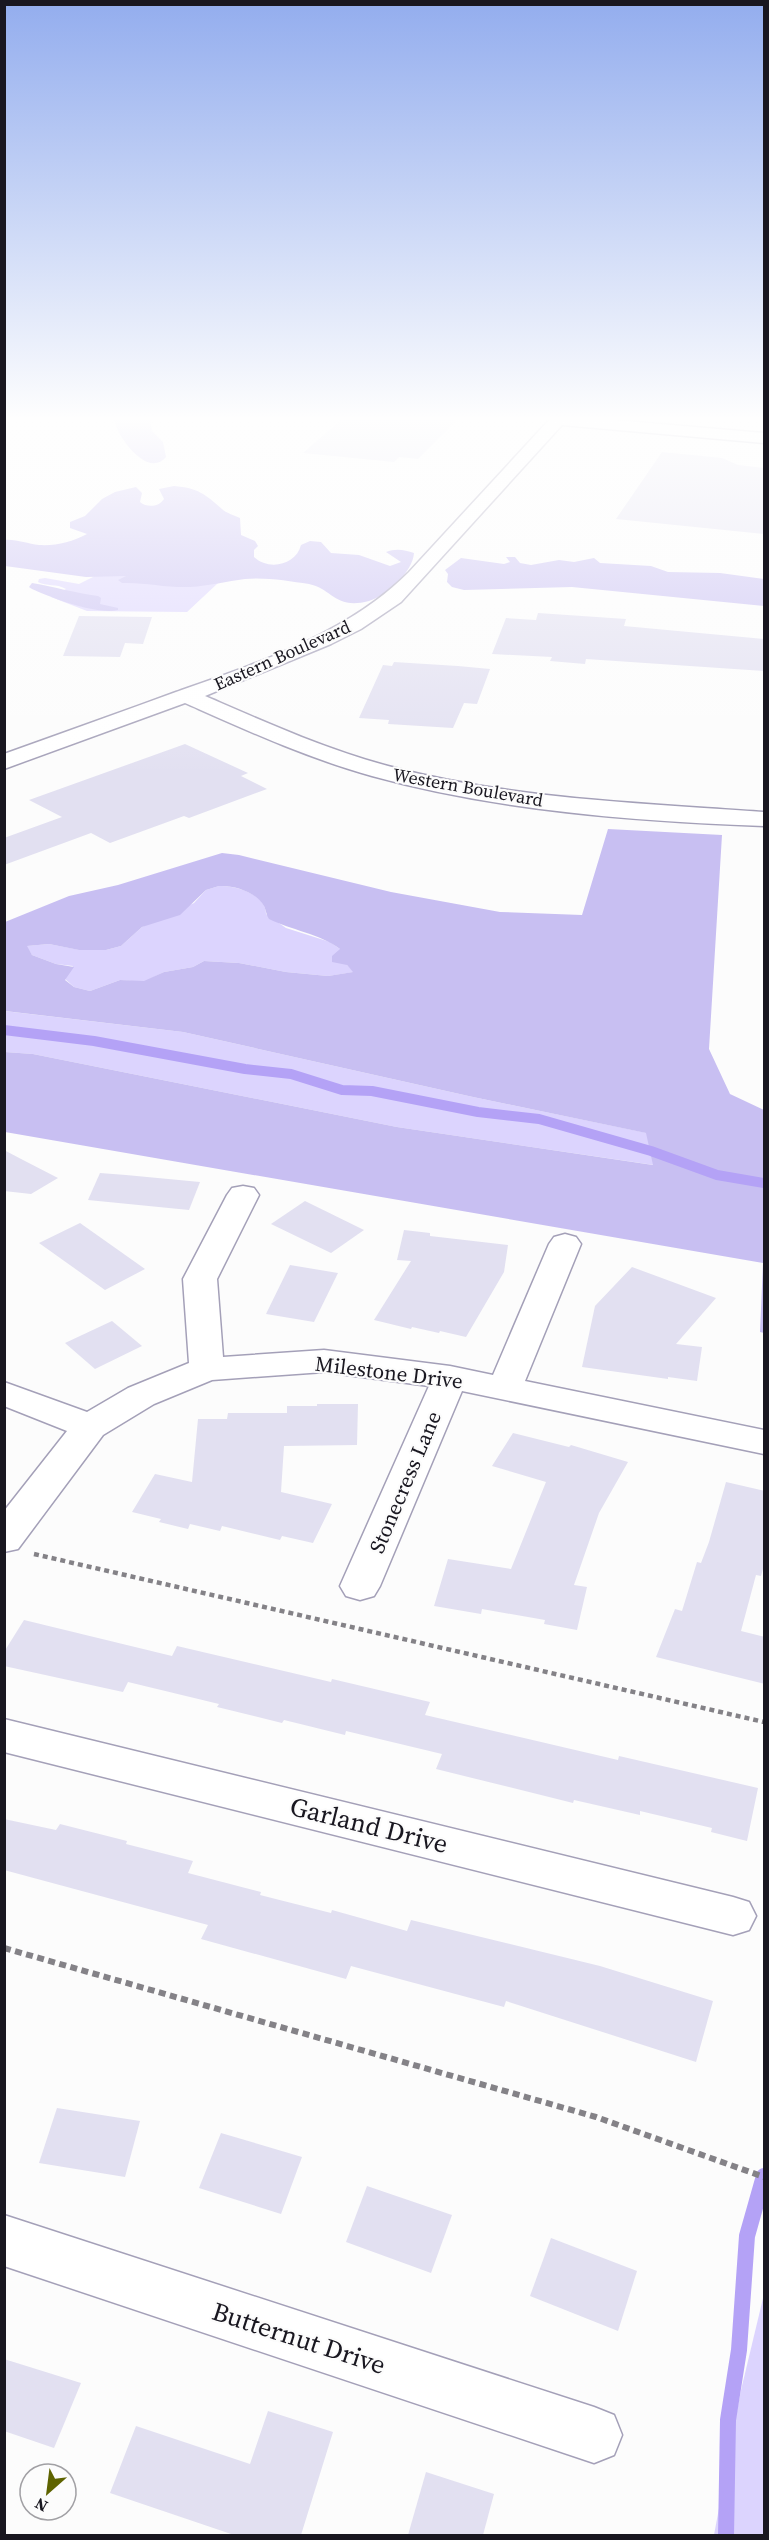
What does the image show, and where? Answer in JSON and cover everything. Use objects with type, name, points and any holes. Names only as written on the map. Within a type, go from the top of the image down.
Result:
[{"type":"street","name":"Eastern Boulevard","points":[[4,762],[186,696],[324,640],[354,625],[394,598],[450,538]]},
{"type":"street","name":"Western Boulevard","points":[[186,696],[314,750],[398,776],[440,786],[566,804],[765,819]]},
{"type":"street","points":[[207,1370],[200,1279],[243,1195]]},
{"type":"street","points":[[505,1388],[565,1244]]},
{"type":"street","name":"Milestone Drive","points":[[14,1546],[90,1427],[141,1396],[207,1370],[324,1361],[450,1377],[765,1442]]},
{"type":"street","name":"Stonecress Lane","points":[[360,1586],[450,1377]]},
{"type":"street","points":[[4,1393],[90,1427]]},
{"type":"street","name":"Garland Drive","points":[[4,1735],[733,1916]]},
{"type":"street","name":"Butternut Drive","points":[[4,2240],[594,2435]]},
{"type":"path","points":[[14,1546],[765,1722]]},
{"type":"path","points":[[4,1948],[596,2117],[765,2177]]},
{"type":"shaded area","points":[[78,538],[247,538],[255,541],[258,546],[254,550],[254,557],[274,565],[294,557],[301,545],[310,541],[321,542],[331,553],[359,555],[390,566],[401,562],[386,552],[400,550],[414,553],[409,568],[398,582],[376,598],[358,603],[341,601],[309,584],[277,580],[245,579],[173,587],[122,583],[118,580],[126,576],[86,577],[5,566],[4,540],[45,545]]},
{"type":"shaded area","points":[[506,557],[515,557],[520,563],[531,565],[559,560],[574,562],[594,558],[600,563],[651,566],[668,572],[720,573],[764,579],[764,606],[572,587],[464,590],[452,587],[447,582],[448,574],[445,570],[461,558],[504,564],[510,562]]},
{"type":"shaded area","points":[[131,558],[233,569],[187,612],[87,611],[51,597],[66,589],[38,582],[39,579],[45,578],[79,584]]},
{"type":"shaded area","points":[[32,583],[98,596],[101,598],[100,604],[118,608],[118,610],[98,610],[74,605],[32,589],[29,587]]},
{"type":"shaded area","points":[[608,829],[722,835],[709,1049],[730,1094],[764,1110],[764,1333],[760,1332],[763,1263],[5,1132],[5,1052],[33,1054],[397,1127],[653,1165],[646,1133],[183,1032],[5,1011],[5,922],[69,896],[118,885],[222,853],[239,855],[391,892],[500,912],[582,915]],"holes":[[[225,886],[244,890],[256,897],[264,906],[269,919],[324,940],[340,949],[332,956],[332,962],[347,965],[353,972],[328,976],[286,972],[239,963],[204,961],[193,967],[164,972],[144,981],[120,980],[90,991],[74,987],[65,980],[74,967],[56,964],[32,955],[27,946],[49,944],[79,950],[106,950],[121,946],[142,927],[180,915],[206,890]]]},
{"type":"shaded area","points":[[219,886],[233,887],[248,892],[261,901],[266,914],[286,928],[330,942],[340,949],[347,965],[354,972],[328,976],[286,972],[239,963],[204,961],[193,967],[164,972],[144,982],[120,980],[90,991],[74,987],[65,979],[73,966],[56,964],[32,955],[26,946],[49,944],[80,950],[106,950],[121,946],[142,927],[194,903],[206,890]]},
{"type":"shaded area","points":[[4,1011],[183,1032],[473,1097],[647,1133],[654,1165],[397,1127],[33,1054],[5,1052]]},
{"type":"shaded area","points":[[764,2294],[764,2535],[714,2535],[741,2390]]},
{"type":"building","points":[[538,613],[626,619],[624,626],[765,639],[765,671],[586,659],[585,664],[550,661],[552,657],[492,654],[506,618],[536,620]]},
{"type":"building","points":[[79,616],[152,617],[143,644],[125,643],[120,657],[63,656]]},
{"type":"building","points":[[394,662],[490,669],[477,704],[464,703],[453,728],[388,724],[389,720],[359,718],[383,665],[392,666]]},
{"type":"building","points":[[185,744],[248,773],[241,776],[267,789],[189,818],[184,816],[110,843],[91,833],[4,865],[4,838],[62,817],[29,800]]},
{"type":"building","points":[[4,1150],[58,1178],[31,1194],[4,1191]]},
{"type":"building","points":[[100,1173],[200,1182],[189,1210],[88,1200]]},
{"type":"building","points":[[305,1201],[364,1230],[331,1253],[271,1224]]},
{"type":"building","points":[[80,1223],[145,1269],[105,1290],[39,1243]]},
{"type":"building","points":[[404,1230],[430,1233],[430,1236],[508,1245],[504,1272],[466,1337],[440,1331],[439,1333],[412,1327],[411,1329],[374,1320],[411,1261],[397,1260]]},
{"type":"building","points":[[290,1265],[338,1273],[314,1322],[266,1314]]},
{"type":"building","points":[[632,1267],[716,1298],[676,1344],[702,1347],[697,1381],[582,1367],[595,1306]]},
{"type":"building","points":[[112,1321],[142,1346],[95,1369],[65,1343]]},
{"type":"building","points":[[317,1404],[358,1404],[357,1445],[284,1446],[281,1492],[332,1504],[313,1543],[282,1536],[280,1540],[222,1526],[220,1531],[190,1524],[188,1529],[132,1512],[155,1474],[192,1482],[198,1419],[227,1419],[228,1413],[287,1413],[287,1406],[317,1406]]},
{"type":"building","points":[[513,1433],[569,1447],[571,1445],[628,1462],[599,1513],[574,1585],[587,1587],[577,1630],[544,1624],[545,1620],[482,1609],[481,1614],[434,1606],[448,1559],[511,1569],[546,1482],[492,1466]]},
{"type":"building","points":[[726,1482],[765,1491],[765,1562],[761,1576],[756,1575],[741,1631],[765,1637],[765,1684],[656,1657],[675,1609],[682,1611],[697,1562],[701,1563],[709,1542]]},
{"type":"building","points":[[24,1620],[172,1656],[177,1646],[331,1682],[332,1679],[430,1702],[425,1715],[618,1760],[619,1756],[758,1788],[747,1841],[711,1832],[712,1828],[640,1811],[640,1815],[574,1800],[573,1803],[436,1769],[442,1754],[346,1731],[345,1735],[284,1720],[282,1723],[217,1707],[219,1704],[128,1682],[123,1692],[4,1666],[4,1652]]},
{"type":"building","points":[[4,1819],[56,1830],[60,1824],[127,1841],[126,1844],[193,1861],[188,1873],[261,1892],[260,1895],[331,1913],[332,1910],[407,1931],[411,1920],[600,1966],[713,2001],[696,2062],[506,2001],[504,2007],[351,1966],[346,1979],[201,1939],[208,1925],[4,1870]]},
{"type":"building","points":[[57,2108],[140,2121],[125,2177],[39,2163]]},
{"type":"building","points":[[221,2133],[302,2157],[281,2214],[199,2188]]},
{"type":"building","points":[[367,2186],[452,2215],[431,2273],[346,2242]]},
{"type":"building","points":[[551,2238],[637,2271],[618,2331],[530,2296]]},
{"type":"building","points":[[4,2359],[81,2383],[54,2448],[4,2431]]},
{"type":"building","points":[[268,2411],[333,2432],[301,2535],[234,2535],[110,2493],[136,2426],[250,2464]]},
{"type":"building","points":[[426,2472],[494,2494],[483,2535],[408,2535]]},
{"type":"waterway","points":[[4,1030],[94,1041],[245,1069],[291,1074],[342,1090],[372,1091],[478,1112],[539,1119],[651,1151],[717,1175],[764,1183]]},
{"type":"waterway","points":[[726,2536],[728,2420],[739,2350],[747,2236],[764,2176]]}]
